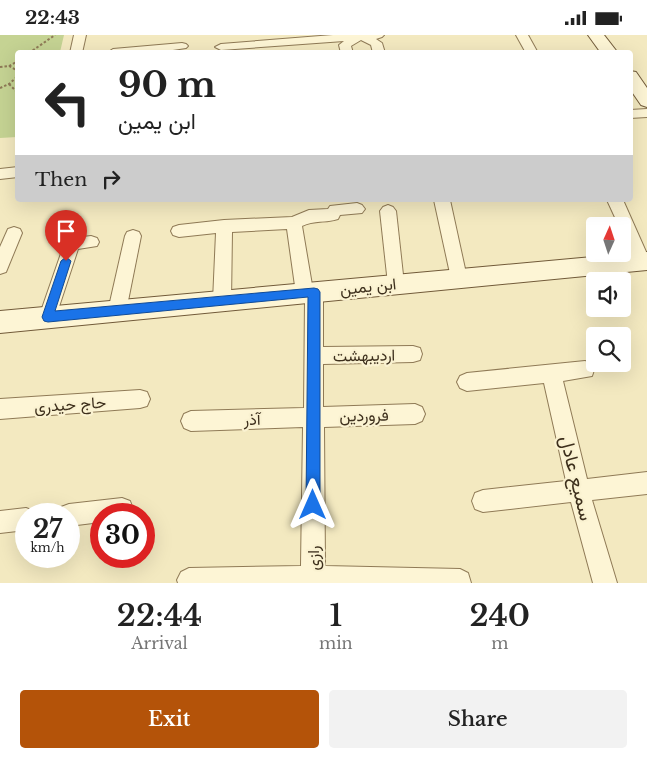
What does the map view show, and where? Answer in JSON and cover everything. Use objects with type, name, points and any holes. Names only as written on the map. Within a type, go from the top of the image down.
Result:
[{"type":"street","points":[[77,50],[80,35]]},
{"type":"street","points":[[221,47],[378,35]]},
{"type":"street","points":[[522,35],[530,50]]},
{"type":"street","points":[[596,35],[608,50]]},
{"type":"street","points":[[346,50],[345,45],[361,36]]},
{"type":"street","points":[[361,36],[376,43],[378,50]]},
{"type":"street","points":[[143,50],[182,46]]},
{"type":"street","points":[[633,78],[647,90]]},
{"type":"street","points":[[633,80],[647,101]]},
{"type":"street","points":[[633,114],[647,113]]},
{"type":"street","points":[[0,174],[15,172]]},
{"type":"street","points":[[442,202],[458,278]]},
{"type":"street","points":[[616,202],[645,261]]},
{"type":"street","points":[[179,231],[224,226],[294,223],[309,216],[333,215],[335,210],[357,209]]},
{"type":"street","points":[[388,211],[396,284]]},
{"type":"street","name":"رازی","points":[[294,223],[310,293],[314,356],[313,580]]},
{"type":"street","points":[[222,301],[224,226]]},
{"type":"street","points":[[0,267],[14,233]]},
{"type":"street","points":[[117,311],[133,236]]},
{"type":"street","points":[[48,317],[72,243],[91,242]]},
{"type":"street","name":"ابن یمین","points":[[0,322],[645,261]]},
{"type":"street","name":"اردیبهشت","points":[[314,356],[413,354]]},
{"type":"street","points":[[467,382],[584,370]]},
{"type":"street","name":"سمیع عادل","points":[[551,373],[579,491],[605,583]]},
{"type":"street","name":"حاج حیدری","points":[[0,409],[140,399]]},
{"type":"street","name":"فروردین","points":[[314,416],[415,414]]},
{"type":"street","name":"آذر","points":[[191,421],[314,416]]},
{"type":"street","points":[[483,501],[647,483]]},
{"type":"street","points":[[0,522],[15,520]]},
{"type":"street","points":[[189,580],[460,581]]},
{"type":"path","points":[[33,50],[55,35]]},
{"type":"path","points":[[9,67],[15,63]]},
{"type":"path","points":[[0,67],[9,67],[15,70]]},
{"type":"path","points":[[0,88],[15,79]]},
{"type":"path","points":[[9,84],[15,90]]},
{"type":"green space","points":[[0,35],[64,35],[60,50],[15,50],[15,137],[0,138]]},
{"type":"route","points":[[66,261],[48,317],[314,292],[313,505]]}]
